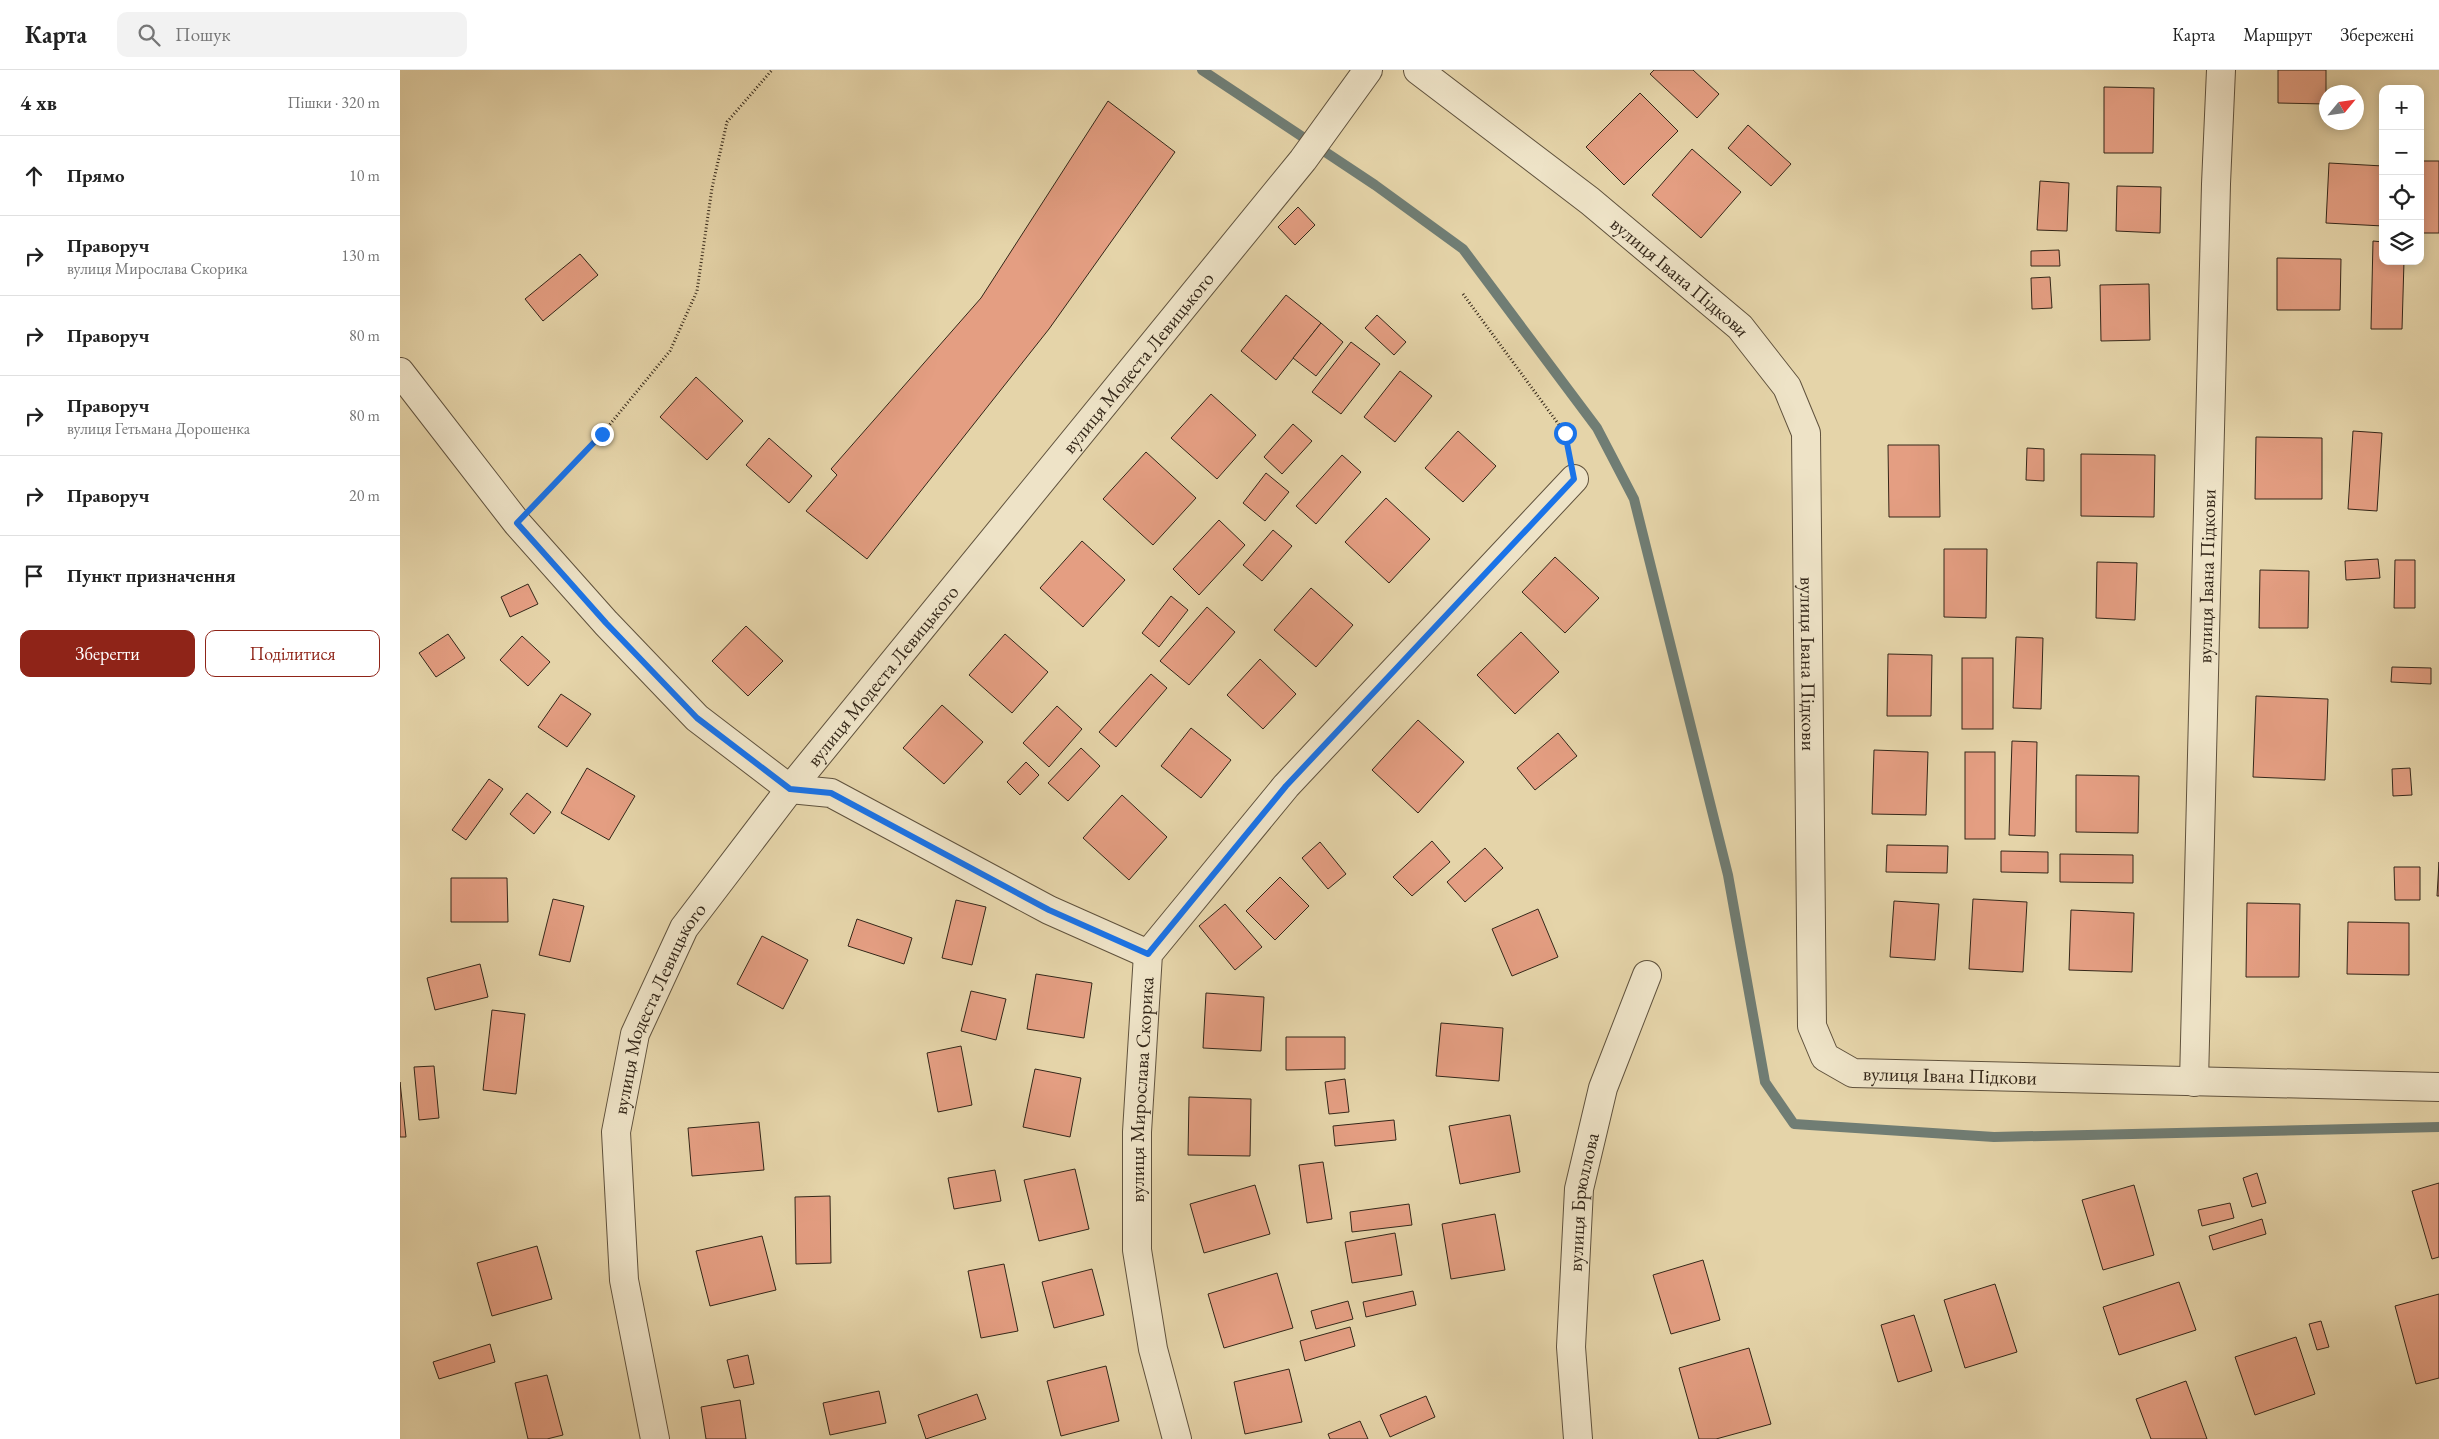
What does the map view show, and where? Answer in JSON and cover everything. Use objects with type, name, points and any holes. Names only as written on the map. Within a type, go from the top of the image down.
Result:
[{"type":"street","name":"вулиця Модеста Левицького","points":[[655,1439],[624,1280],[616,1132],[635,1034],[684,928],[790,789],[1303,160],[1368,70]]},
{"type":"street","name":"вулиця Івана Підкови","points":[[1418,70],[1590,201],[1740,327],[1786,387],[1806,433],[1812,1026],[1825,1058],[1854,1073],[2439,1087]]},
{"type":"street","name":"вулиця Івана Підкови","points":[[2194,1082],[2216,184],[2221,70]]},
{"type":"street","points":[[400,372],[517,523],[606,623],[697,718],[790,789],[831,793],[1049,910],[1148,954]]},
{"type":"street","name":"вулиця Мирослава Скорика","points":[[1176,1439],[1153,1349],[1137,1250],[1136,1132],[1148,954],[1286,786],[1574,479]]},
{"type":"street","name":"вулиця Брюллова","points":[[1578,1439],[1571,1347],[1579,1189],[1603,1088],[1647,975]]},
{"type":"path","points":[[517,523],[602,434],[670,351],[697,291],[712,188],[727,122],[772,70]]},
{"type":"path","points":[[1462,294],[1565,433],[1574,479]]},
{"type":"building","points":[[1654,70],[1693,70],[1719,94],[1697,118],[1650,74]]},
{"type":"building","points":[[2278,70],[2326,70],[2326,85],[2319,85],[2319,104],[2278,103]]},
{"type":"building","points":[[2104,87],[2154,88],[2153,153],[2104,153]]},
{"type":"building","points":[[1640,93],[1678,131],[1624,185],[1586,147]]},
{"type":"building","points":[[1108,101],[1175,152],[1049,329],[867,559],[806,511],[837,475],[831,469],[981,298]]},
{"type":"building","points":[[1748,125],[1791,164],[1771,186],[1728,148]]},
{"type":"building","points":[[1692,149],[1741,192],[1701,238],[1652,195]]},
{"type":"building","points":[[2424,161],[2439,161],[2439,233],[2424,233]]},
{"type":"building","points":[[2329,163],[2379,166],[2379,226],[2326,223]]},
{"type":"building","points":[[2040,181],[2069,183],[2067,231],[2037,230]]},
{"type":"building","points":[[2117,186],[2161,187],[2160,233],[2116,231]]},
{"type":"building","points":[[1298,207],[1315,225],[1295,245],[1278,227]]},
{"type":"building","points":[[2373,241],[2379,242],[2379,265],[2404,265],[2402,329],[2371,329]]},
{"type":"building","points":[[2059,250],[2060,266],[2031,266],[2031,251]]},
{"type":"building","points":[[580,254],[598,275],[543,321],[525,299]]},
{"type":"building","points":[[2277,258],[2341,259],[2340,310],[2277,310]]},
{"type":"building","points":[[2050,277],[2052,308],[2032,309],[2031,278]]},
{"type":"building","points":[[2149,284],[2150,340],[2101,341],[2100,285]]},
{"type":"building","points":[[1286,295],[1321,323],[1276,380],[1241,351]]},
{"type":"building","points":[[1377,315],[1406,342],[1394,355],[1365,328]]},
{"type":"building","points":[[1321,323],[1343,342],[1316,376],[1293,358]]},
{"type":"building","points":[[1351,342],[1380,364],[1341,414],[1312,392]]},
{"type":"building","points":[[1400,371],[1432,396],[1395,442],[1364,417]]},
{"type":"building","points":[[696,377],[743,421],[707,460],[660,417]]},
{"type":"building","points":[[1211,394],[1256,435],[1217,479],[1171,438]]},
{"type":"building","points":[[1293,424],[1312,441],[1282,474],[1264,457]]},
{"type":"building","points":[[1458,431],[1496,466],[1463,502],[1425,468]]},
{"type":"building","points":[[2353,431],[2382,433],[2377,511],[2348,509]]},
{"type":"building","points":[[2256,437],[2322,438],[2322,499],[2255,499]]},
{"type":"building","points":[[769,438],[812,476],[789,503],[746,465]]},
{"type":"building","points":[[1888,445],[1939,445],[1940,517],[1889,517]]},
{"type":"building","points":[[2027,448],[2044,449],[2044,481],[2026,480]]},
{"type":"building","points":[[1146,452],[1196,498],[1153,545],[1103,499]]},
{"type":"building","points":[[2081,454],[2155,455],[2154,517],[2081,516]]},
{"type":"building","points":[[1342,455],[1361,472],[1316,524],[1296,506]]},
{"type":"building","points":[[1266,473],[1289,492],[1265,521],[1243,503]]},
{"type":"building","points":[[1386,498],[1430,539],[1389,583],[1345,542]]},
{"type":"building","points":[[1219,520],[1245,545],[1199,595],[1173,569]]},
{"type":"building","points":[[1273,530],[1292,546],[1262,581],[1243,565]]},
{"type":"building","points":[[1082,541],[1125,580],[1083,627],[1040,588]]},
{"type":"building","points":[[1944,549],[1987,549],[1986,618],[1944,617]]},
{"type":"building","points":[[1555,557],[1599,598],[1565,633],[1522,592]]},
{"type":"building","points":[[2378,559],[2380,578],[2346,580],[2345,561]]},
{"type":"building","points":[[2395,560],[2415,560],[2415,608],[2394,608]]},
{"type":"building","points":[[2097,562],[2137,563],[2135,620],[2096,618]]},
{"type":"building","points":[[2260,570],[2309,571],[2308,628],[2259,628]]},
{"type":"building","points":[[528,584],[538,604],[510,617],[501,597]]},
{"type":"building","points":[[1311,588],[1353,625],[1316,667],[1274,630]]},
{"type":"building","points":[[1171,596],[1188,610],[1159,647],[1142,633]]},
{"type":"building","points":[[1207,607],[1235,632],[1189,685],[1160,661]]},
{"type":"building","points":[[746,626],[783,661],[748,696],[712,661]]},
{"type":"building","points":[[1521,632],[1559,672],[1515,714],[1477,675]]},
{"type":"building","points":[[448,634],[465,658],[436,677],[419,653]]},
{"type":"building","points":[[1005,634],[1048,672],[1012,713],[969,675]]},
{"type":"building","points":[[522,636],[550,662],[528,686],[500,660]]},
{"type":"building","points":[[2016,637],[2043,638],[2041,709],[2013,708]]},
{"type":"building","points":[[1888,654],[1932,655],[1931,716],[1887,716]]},
{"type":"building","points":[[1962,658],[1993,658],[1993,729],[1962,729]]},
{"type":"building","points":[[1260,659],[1296,694],[1263,729],[1227,695]]},
{"type":"building","points":[[2392,667],[2431,668],[2431,684],[2391,682]]},
{"type":"building","points":[[1151,674],[1167,688],[1116,747],[1099,732]]},
{"type":"building","points":[[561,694],[591,714],[567,747],[538,727]]},
{"type":"building","points":[[2256,696],[2328,699],[2325,780],[2253,777]]},
{"type":"building","points":[[942,705],[983,742],[944,784],[903,748]]},
{"type":"building","points":[[1057,706],[1082,729],[1049,767],[1023,743]]},
{"type":"building","points":[[1418,720],[1464,762],[1418,813],[1372,770]]},
{"type":"building","points":[[1191,728],[1231,760],[1201,798],[1161,766]]},
{"type":"building","points":[[1558,733],[1577,756],[1535,790],[1517,768]]},
{"type":"building","points":[[2012,741],[2037,742],[2035,836],[2009,835]]},
{"type":"building","points":[[1081,748],[1100,766],[1068,801],[1048,783]]},
{"type":"building","points":[[1874,750],[1928,752],[1926,815],[1872,814]]},
{"type":"building","points":[[1965,752],[1995,752],[1995,839],[1965,839]]},
{"type":"building","points":[[1026,762],[1039,775],[1020,795],[1007,782]]},
{"type":"building","points":[[587,768],[635,796],[609,840],[561,813]]},
{"type":"building","points":[[2410,768],[2412,795],[2393,796],[2392,769]]},
{"type":"building","points":[[2076,775],[2139,776],[2138,833],[2076,832]]},
{"type":"building","points":[[489,779],[503,789],[466,840],[452,830]]},
{"type":"building","points":[[527,793],[551,812],[534,834],[510,814]]},
{"type":"building","points":[[1122,795],[1167,837],[1129,880],[1083,838]]},
{"type":"building","points":[[1432,841],[1450,862],[1412,896],[1393,877]]},
{"type":"building","points":[[1320,842],[1346,874],[1328,889],[1302,858]]},
{"type":"building","points":[[1887,845],[1948,846],[1947,873],[1886,872]]},
{"type":"building","points":[[1485,848],[1503,868],[1465,902],[1447,882]]},
{"type":"building","points":[[2001,851],[2048,852],[2048,873],[2001,872]]},
{"type":"building","points":[[2060,854],[2133,855],[2133,883],[2060,882]]},
{"type":"building","points":[[2439,862],[2439,896],[2437,896]]},
{"type":"building","points":[[2394,867],[2420,867],[2420,900],[2395,900]]},
{"type":"building","points":[[1280,877],[1309,906],[1275,940],[1246,911]]},
{"type":"building","points":[[451,878],[507,878],[508,922],[451,922]]},
{"type":"building","points":[[553,899],[584,906],[570,962],[539,955]]},
{"type":"building","points":[[1973,899],[2027,902],[2023,972],[1969,969]]},
{"type":"building","points":[[956,900],[986,907],[972,965],[942,958]]},
{"type":"building","points":[[1894,901],[1939,904],[1935,960],[1890,957]]},
{"type":"building","points":[[2247,903],[2300,904],[2299,977],[2246,977]]},
{"type":"building","points":[[1225,904],[1262,947],[1235,970],[1199,926]]},
{"type":"building","points":[[1538,909],[1558,957],[1512,976],[1492,929]]},
{"type":"building","points":[[2071,910],[2134,913],[2132,972],[2069,970]]},
{"type":"building","points":[[857,919],[912,938],[904,964],[848,946]]},
{"type":"building","points":[[2348,922],[2409,923],[2409,975],[2347,974]]},
{"type":"building","points":[[762,936],[808,960],[783,1009],[737,984]]},
{"type":"building","points":[[480,964],[488,997],[435,1010],[427,978]]},
{"type":"building","points":[[1036,974],[1092,983],[1084,1038],[1027,1029]]},
{"type":"building","points":[[971,991],[1006,999],[996,1040],[961,1031]]},
{"type":"building","points":[[1206,993],[1264,997],[1261,1051],[1203,1048]]},
{"type":"building","points":[[492,1010],[525,1014],[516,1094],[483,1090]]},
{"type":"building","points":[[1441,1023],[1503,1028],[1499,1081],[1436,1076]]},
{"type":"building","points":[[1286,1037],[1345,1037],[1345,1069],[1286,1070]]},
{"type":"building","points":[[961,1046],[972,1105],[938,1112],[927,1053]]},
{"type":"building","points":[[434,1066],[439,1118],[419,1120],[414,1067]]},
{"type":"building","points":[[1035,1069],[1081,1078],[1070,1137],[1023,1127]]},
{"type":"building","points":[[1345,1079],[1349,1112],[1329,1114],[1325,1082]]},
{"type":"building","points":[[400,1082],[406,1137],[400,1137]]},
{"type":"building","points":[[1189,1097],[1251,1099],[1250,1156],[1188,1155]]},
{"type":"building","points":[[1510,1115],[1520,1172],[1460,1184],[1449,1126]]},
{"type":"building","points":[[1394,1120],[1396,1140],[1335,1146],[1333,1126]]},
{"type":"building","points":[[759,1122],[764,1170],[692,1176],[688,1128]]},
{"type":"building","points":[[1323,1162],[1332,1219],[1307,1223],[1299,1165]]},
{"type":"building","points":[[1075,1169],[1089,1229],[1039,1241],[1024,1180]]},
{"type":"building","points":[[995,1170],[1001,1201],[954,1209],[948,1178]]},
{"type":"building","points":[[2257,1173],[2266,1203],[2252,1207],[2243,1178]]},
{"type":"building","points":[[2439,1183],[2439,1257],[2432,1259],[2412,1191]]},
{"type":"building","points":[[1255,1185],[1270,1234],[1204,1253],[1190,1204]]},
{"type":"building","points":[[2134,1185],[2154,1255],[2103,1270],[2082,1200]]},
{"type":"building","points":[[830,1196],[831,1263],[796,1264],[795,1197]]},
{"type":"building","points":[[2230,1203],[2234,1218],[2202,1226],[2198,1210]]},
{"type":"building","points":[[1409,1204],[1412,1225],[1352,1232],[1350,1212]]},
{"type":"building","points":[[1495,1214],[1505,1270],[1451,1279],[1442,1224]]},
{"type":"building","points":[[2262,1219],[2266,1234],[2213,1250],[2209,1236]]},
{"type":"building","points":[[1395,1233],[1402,1275],[1352,1283],[1345,1242]]},
{"type":"building","points":[[762,1236],[776,1290],[710,1306],[696,1251]]},
{"type":"building","points":[[537,1246],[552,1299],[492,1316],[477,1263]]},
{"type":"building","points":[[1703,1260],[1720,1320],[1671,1334],[1653,1275]]},
{"type":"building","points":[[1004,1264],[1018,1331],[981,1338],[968,1271]]},
{"type":"building","points":[[1092,1269],[1104,1315],[1054,1328],[1042,1282]]},
{"type":"building","points":[[1277,1273],[1293,1328],[1224,1348],[1208,1294]]},
{"type":"building","points":[[2179,1282],[2196,1330],[2119,1355],[2103,1307]]},
{"type":"building","points":[[1995,1284],[2017,1352],[1965,1368],[1944,1300]]},
{"type":"building","points":[[1413,1291],[1416,1305],[1366,1317],[1363,1302]]},
{"type":"building","points":[[2439,1294],[2439,1378],[2416,1384],[2395,1306]]},
{"type":"building","points":[[1348,1301],[1353,1319],[1316,1329],[1311,1311]]},
{"type":"building","points":[[1914,1315],[1932,1371],[1898,1382],[1881,1325]]},
{"type":"building","points":[[2321,1321],[2329,1347],[2317,1350],[2309,1324]]},
{"type":"building","points":[[1350,1327],[1355,1346],[1305,1361],[1300,1341]]},
{"type":"building","points":[[2296,1337],[2315,1394],[2255,1415],[2235,1357]]},
{"type":"building","points":[[490,1344],[495,1362],[439,1379],[433,1362]]},
{"type":"building","points":[[1749,1348],[1771,1424],[1716,1439],[1699,1439],[1679,1368]]},
{"type":"building","points":[[748,1355],[754,1384],[734,1388],[727,1360]]},
{"type":"building","points":[[1106,1366],[1119,1421],[1061,1436],[1047,1381]]},
{"type":"building","points":[[1289,1369],[1302,1422],[1245,1434],[1234,1382]]},
{"type":"building","points":[[547,1375],[563,1435],[547,1439],[528,1439],[515,1383]]},
{"type":"building","points":[[2186,1381],[2207,1439],[2151,1439],[2136,1399]]},
{"type":"building","points":[[879,1391],[886,1423],[830,1435],[823,1403]]},
{"type":"building","points":[[977,1394],[986,1419],[926,1439],[918,1415]]},
{"type":"building","points":[[1426,1396],[1435,1417],[1390,1437],[1380,1415]]},
{"type":"building","points":[[740,1400],[746,1439],[706,1439],[701,1407]]},
{"type":"building","points":[[1360,1421],[1368,1439],[1330,1439],[1328,1434]]},
{"type":"waterway","points":[[1202,70],[1375,185],[1463,249],[1597,428],[1634,499],[1728,875],[1765,1082],[1794,1124],[1994,1137],[2439,1127]]},
{"type":"route","points":[[602,434],[517,523],[606,623],[697,718],[790,789],[831,793],[1049,910],[1148,954],[1286,786],[1574,479],[1565,433]]}]
